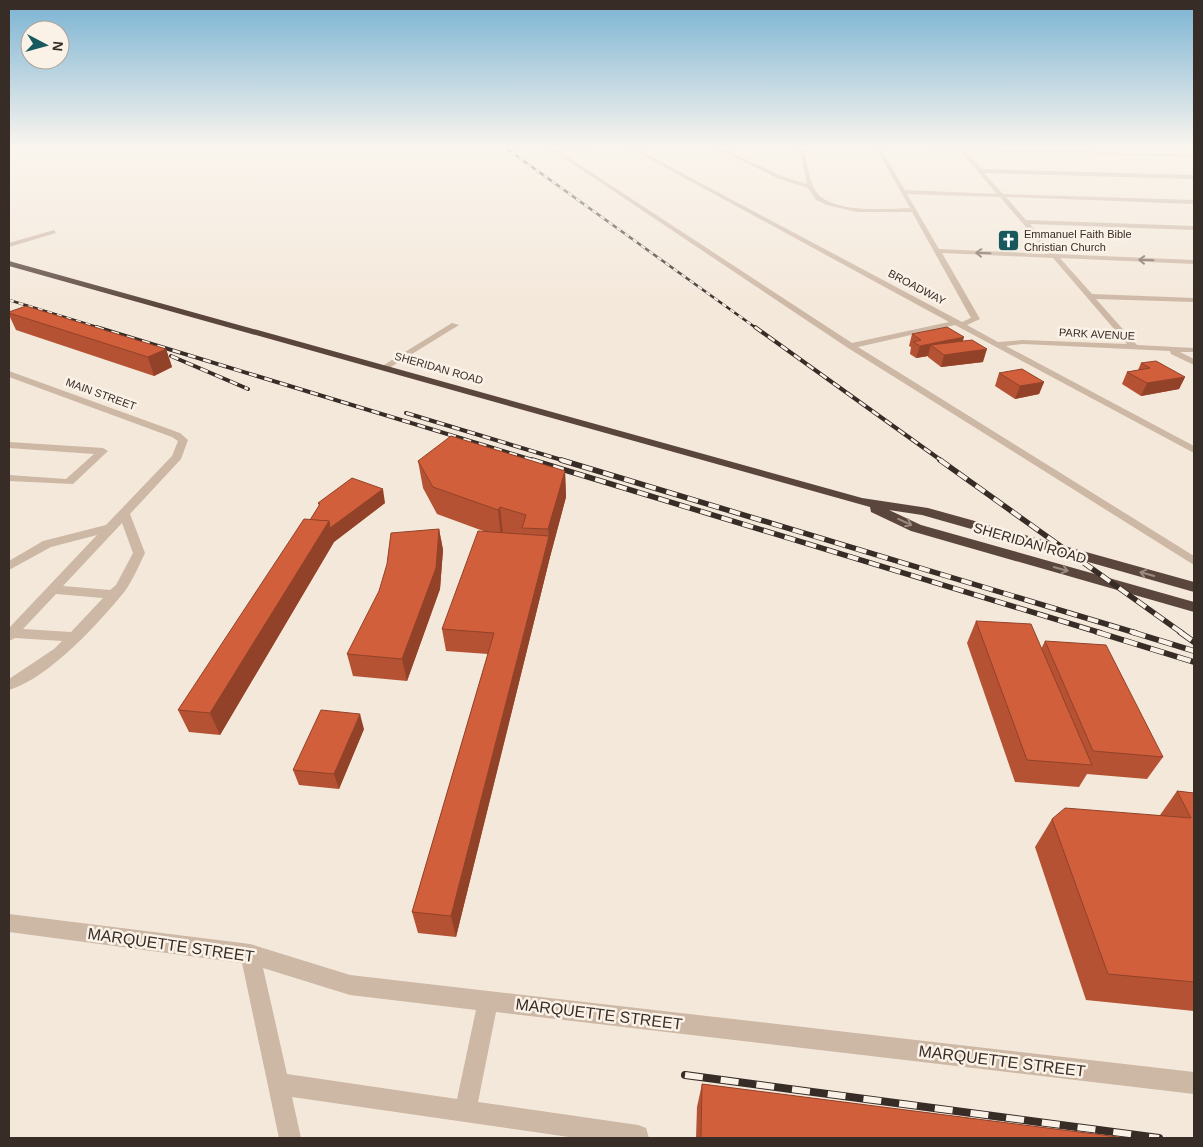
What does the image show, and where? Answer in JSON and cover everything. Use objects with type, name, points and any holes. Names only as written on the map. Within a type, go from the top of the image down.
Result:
[{"type":"highway","name":"SHERIDAN ROAD","points":[[9,263],[861,502],[923,511],[1194,587]]},
{"type":"highway","name":"SHERIDAN ROAD","points":[[861,502],[916,528],[1194,607]]},
{"type":"street","points":[[630,200],[851,346],[1194,562]]},
{"type":"street","name":"BROADWAY","points":[[728,200],[1194,450]]},
{"type":"street","points":[[820,200],[835,208],[913,210]]},
{"type":"street","points":[[851,346],[976,319],[907,200]]},
{"type":"street","points":[[1006,200],[1135,348]]},
{"type":"street","points":[[1126,200],[1194,202]]},
{"type":"street","points":[[1026,222],[1194,228]]},
{"type":"street","points":[[9,245],[54,232]]},
{"type":"street","points":[[938,251],[1194,262]]},
{"type":"street","points":[[1089,296],[1194,300]]},
{"type":"street","points":[[383,368],[456,325]]},
{"type":"street","name":"PARK AVENUE","points":[[999,344],[1023,342],[1194,350]]},
{"type":"street","points":[[1167,349],[1194,362]]},
{"type":"street","name":"MAIN STREET","points":[[9,374],[176,435],[183,440],[177,456],[124,512]]},
{"type":"street","points":[[9,445],[103,451],[69,482],[9,478]]},
{"type":"street","points":[[9,685],[20,681],[59,653],[121,587],[139,553],[124,512],[10,635]]},
{"type":"street","points":[[9,566],[47,544],[109,528]]},
{"type":"street","points":[[52,589],[114,594]]},
{"type":"street","points":[[10,635],[73,637]]},
{"type":"street","name":"MARQUETTE STREET","points":[[9,923],[250,954],[350,985],[1194,1083]]},
{"type":"street","points":[[250,954],[290,1138]]},
{"type":"street","points":[[465,1111],[488,1001]]},
{"type":"street","points":[[278,1084],[638,1136],[638,1138]]},
{"type":"building","points":[[26,306],[166,349],[148,357],[9,313]]},
{"type":"building","points":[[947,327],[964,337],[920,346],[913,342],[921,340],[912,334]]},
{"type":"building","points":[[972,340],[987,349],[944,355],[931,345]]},
{"type":"building","points":[[1156,361],[1185,377],[1147,383],[1127,372],[1150,368],[1141,363]]},
{"type":"building","points":[[1022,369],[1044,382],[1020,386],[999,373]]},
{"type":"building","points":[[451,436],[565,471],[548,529],[522,528],[526,515],[500,507],[498,510],[433,487],[418,461]]},
{"type":"building","points":[[352,478],[383,489],[330,528],[329,521],[310,520],[320,504],[318,503]]},
{"type":"building","points":[[304,519],[329,521],[210,713],[178,710]]},
{"type":"building","points":[[439,529],[436,568],[402,659],[347,654],[379,591],[387,564],[391,533]]},
{"type":"building","points":[[478,531],[549,536],[451,916],[412,912],[494,633],[442,629]]},
{"type":"building","points":[[976,621],[1031,624],[1092,765],[1027,760]]},
{"type":"building","points":[[1045,641],[1106,645],[1163,757],[1093,751]]},
{"type":"building","points":[[321,710],[360,714],[334,774],[293,770]]},
{"type":"building","points":[[1177,791],[1194,793],[1194,982],[1108,974],[1052,819],[1065,808],[1191,818]]},
{"type":"building","points":[[702,1084],[1126,1138],[701,1138]]},
{"type":"railway","points":[[577,200],[756,328]]},
{"type":"railway","points":[[9,300],[100,328]]},
{"type":"railway","points":[[96,327],[536,461]]},
{"type":"railway","points":[[755,327],[942,461]]},
{"type":"railway","points":[[171,356],[248,389]]},
{"type":"railway","points":[[406,413],[565,461]]},
{"type":"railway","points":[[532,460],[1101,633]]},
{"type":"railway","points":[[561,460],[1136,633]]},
{"type":"railway","points":[[940,460],[1182,633]]},
{"type":"railway","points":[[1097,632],[1194,662]]},
{"type":"railway","points":[[1132,632],[1194,651]]},
{"type":"railway","points":[[1180,632],[1194,642]]},
{"type":"railway","points":[[685,1075],[1159,1138]]},
{"type":"place","name":"Emmanuel Faith Bible Christian Church","points":[[1008,240]]}]
